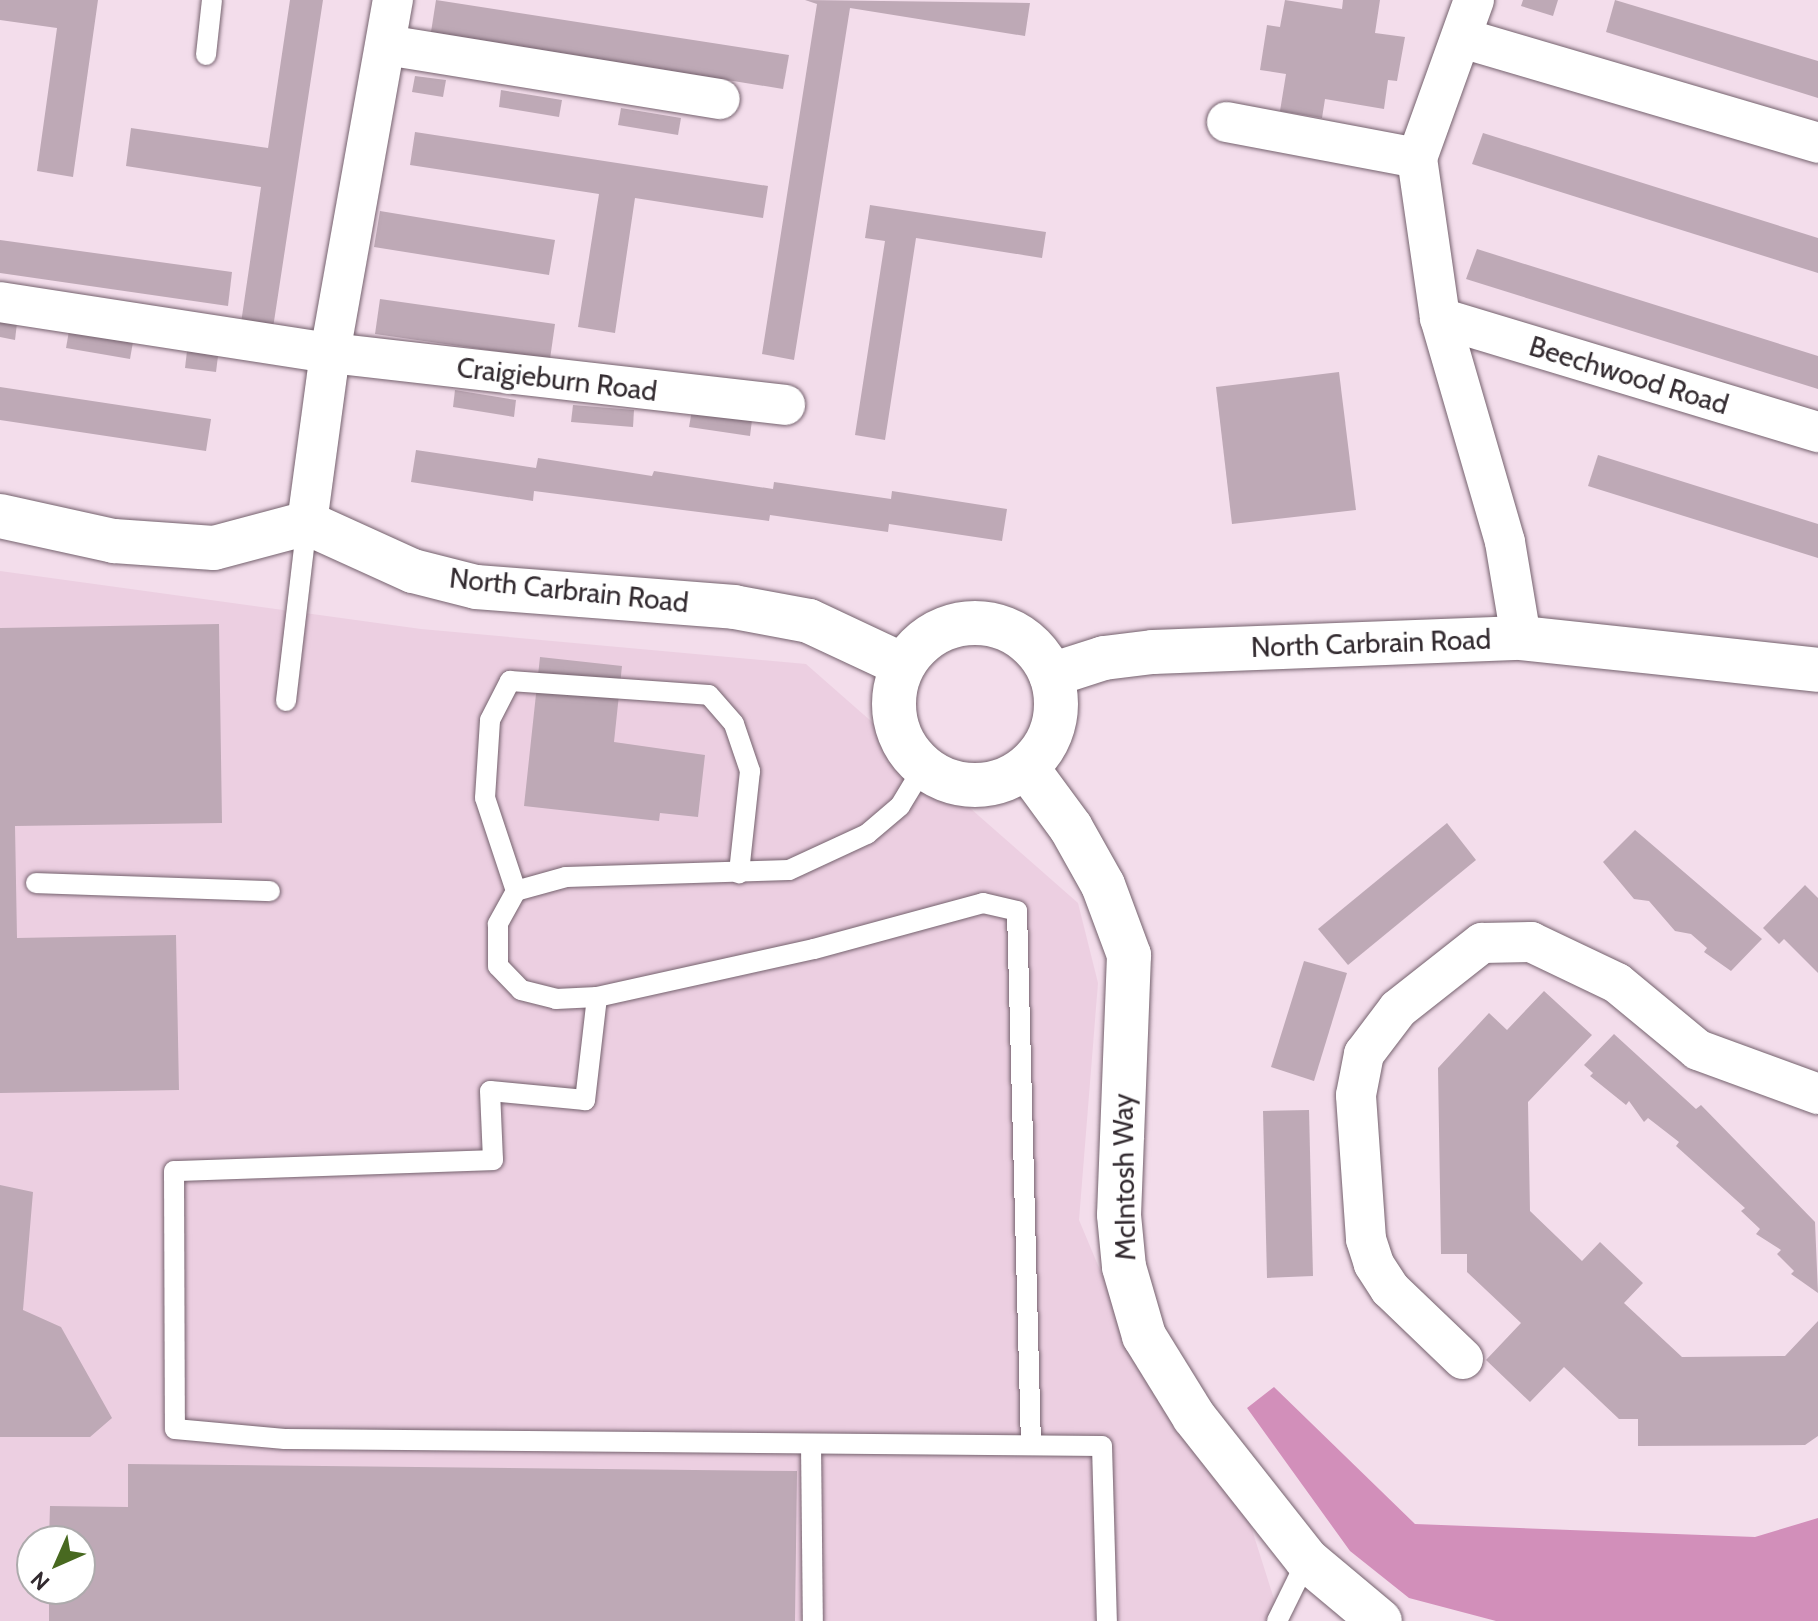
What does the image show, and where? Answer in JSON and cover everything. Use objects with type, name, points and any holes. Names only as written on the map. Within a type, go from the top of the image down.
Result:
[{"type":"street","points":[[0,516],[114,541],[214,548],[307,523],[330,353],[393,0]]},
{"type":"street","points":[[1474,0],[1417,158],[1440,318],[1505,542],[1521,638]]},
{"type":"street","points":[[1462,38],[1818,143]]},
{"type":"street","points":[[386,45],[720,99]]},
{"type":"street","points":[[1227,122],[1417,158]]},
{"type":"street","name":"Craigieburn Road","points":[[0,302],[330,353],[785,405]]},
{"type":"street","name":"Beechwood Road","points":[[1440,318],[1818,432]]},
{"type":"street","name":"North Carbrain Road","points":[[307,523],[413,571],[476,587],[734,607],[809,621],[903,665]]},
{"type":"street","points":[[967,623],[993,625],[1018,634],[1038,652],[1051,675],[1057,700],[1054,726],[1044,749],[1027,768],[1002,782],[975,786],[947,782],[923,768],[902,741],[893,709],[903,665],[930,637],[967,623]]},
{"type":"street","name":"North Carbrain Road","points":[[1051,675],[1104,658],[1153,652],[1521,638],[1818,670]]},
{"type":"street","name":"North Carbrain Road","points":[[1692,658],[1818,651]]},
{"type":"street","name":"McIntosh Way","points":[[1027,768],[1071,828],[1103,885],[1129,955],[1119,1215],[1124,1267],[1144,1336],[1194,1417],[1307,1560],[1380,1621]]},
{"type":"street","points":[[1463,1359],[1390,1289],[1374,1264],[1366,1239],[1356,1095],[1364,1054],[1398,1009],[1482,943],[1531,942],[1617,983],[1698,1050],[1818,1094]]},
{"type":"lane","points":[[206,55],[212,0]]},
{"type":"lane","points":[[286,701],[307,523]]},
{"type":"lane","points":[[516,891],[485,798],[490,720],[510,681],[709,695],[734,724],[750,771],[739,873]]},
{"type":"lane","points":[[923,768],[900,806],[867,834],[789,870],[566,877],[516,891],[498,924],[498,966],[521,990],[556,999],[597,997],[814,949],[983,903],[1017,911],[1031,1445]]},
{"type":"lane","points":[[36,883],[270,891]]},
{"type":"lane","points":[[597,997],[585,1100],[490,1091],[493,1160],[174,1171],[175,1429],[285,1439],[1102,1446],[1107,1621]]},
{"type":"lane","points":[[811,1444],[813,1621]]},
{"type":"lane","points":[[1277,1621],[1307,1560]]},
{"type":"shaded area","points":[[0,571],[421,629],[806,664],[1078,903],[1098,983],[1079,1220],[1147,1382],[1248,1517],[1281,1621],[0,1621]]},
{"type":"shaded area","points":[[1274,1387],[1415,1524],[1755,1537],[1818,1518],[1818,1621],[1496,1621],[1409,1598],[1350,1551],[1247,1408]]},
{"type":"building","points":[[0,0],[98,0],[73,177],[37,171],[57,28],[0,20]]},
{"type":"building","points":[[290,0],[323,0],[273,328],[241,323],[261,187],[126,166],[131,128],[268,148]]},
{"type":"building","points":[[436,0],[789,55],[783,89],[431,32]]},
{"type":"building","points":[[805,0],[1030,3],[1025,36],[850,8],[794,360],[762,354],[817,4]]},
{"type":"building","points":[[1285,0],[1342,9],[1343,0],[1380,0],[1375,33],[1405,37],[1397,81],[1388,80],[1384,109],[1325,99],[1322,118],[1280,111],[1286,74],[1260,70],[1267,25],[1280,27]]},
{"type":"building","points":[[1523,0],[1558,0],[1553,16],[1521,6]]},
{"type":"building","points":[[1615,0],[1818,61],[1818,98],[1606,32]]},
{"type":"building","points":[[415,76],[446,80],[443,97],[412,92]]},
{"type":"building","points":[[501,90],[562,100],[559,117],[499,107]]},
{"type":"building","points":[[621,108],[681,118],[678,135],[618,125]]},
{"type":"building","points":[[415,132],[768,186],[763,218],[635,198],[615,333],[578,327],[599,194],[410,165]]},
{"type":"building","points":[[1483,133],[1818,238],[1818,273],[1472,164]]},
{"type":"building","points":[[870,205],[1046,232],[1042,258],[916,238],[885,440],[855,435],[885,241],[865,238]]},
{"type":"building","points":[[380,211],[555,240],[549,275],[374,247]]},
{"type":"building","points":[[0,240],[232,272],[228,306],[0,273]]},
{"type":"building","points":[[1477,249],[1818,356],[1818,389],[1466,279]]},
{"type":"building","points":[[380,299],[555,324],[550,359],[375,334]]},
{"type":"building","points":[[0,320],[17,323],[15,340],[0,337]]},
{"type":"building","points":[[69,331],[133,342],[130,359],[66,348]]},
{"type":"building","points":[[187,351],[218,356],[216,372],[185,368]]},
{"type":"building","points":[[1339,372],[1356,510],[1232,524],[1216,387]]},
{"type":"building","points":[[0,387],[211,419],[206,451],[0,420]]},
{"type":"building","points":[[455,390],[516,400],[514,417],[453,407]]},
{"type":"building","points":[[573,405],[634,410],[633,427],[571,422]]},
{"type":"building","points":[[692,410],[752,420],[750,436],[689,427]]},
{"type":"building","points":[[416,450],[536,468],[538,458],[652,476],[654,471],[773,489],[774,482],[891,499],[892,491],[1007,509],[1002,541],[889,524],[888,532],[770,515],[769,521],[534,491],[533,501],[411,482]]},
{"type":"building","points":[[1598,455],[1818,524],[1818,558],[1588,486]]},
{"type":"building","points":[[219,624],[222,823],[15,826],[17,938],[176,935],[179,1090],[0,1093],[0,628]]},
{"type":"building","points":[[540,657],[622,666],[614,742],[705,755],[698,817],[660,813],[659,821],[524,806]]},
{"type":"building","points":[[1447,823],[1476,860],[1348,965],[1318,929]]},
{"type":"building","points":[[1635,830],[1762,939],[1731,971],[1704,952],[1707,948],[1691,934],[1675,931],[1649,901],[1634,899],[1603,862]]},
{"type":"building","points":[[1805,885],[1818,898],[1818,973],[1784,939],[1779,944],[1763,928]]},
{"type":"building","points":[[1304,961],[1347,973],[1314,1081],[1271,1067]]},
{"type":"building","points":[[1544,991],[1592,1035],[1528,1102],[1530,1211],[1582,1261],[1600,1242],[1643,1283],[1624,1303],[1682,1357],[1785,1356],[1818,1321],[1818,1436],[1805,1445],[1638,1446],[1638,1419],[1619,1419],[1564,1367],[1530,1402],[1486,1360],[1521,1323],[1467,1272],[1467,1254],[1441,1254],[1438,1068],[1489,1013],[1507,1030]]},
{"type":"building","points":[[1614,1034],[1696,1109],[1701,1105],[1815,1222],[1818,1293],[1791,1274],[1794,1271],[1777,1254],[1781,1250],[1756,1234],[1760,1229],[1741,1211],[1745,1208],[1676,1146],[1679,1142],[1648,1118],[1644,1122],[1629,1101],[1626,1105],[1590,1076],[1593,1073],[1584,1065]]},
{"type":"building","points":[[1309,1110],[1313,1276],[1267,1278],[1263,1111]]},
{"type":"building","points":[[0,1185],[33,1192],[23,1310],[61,1327],[112,1418],[90,1437],[0,1437]]},
{"type":"building","points":[[128,1464],[797,1471],[795,1621],[49,1621],[49,1605],[96,1605],[96,1525],[49,1525],[50,1506],[128,1507]]}]
